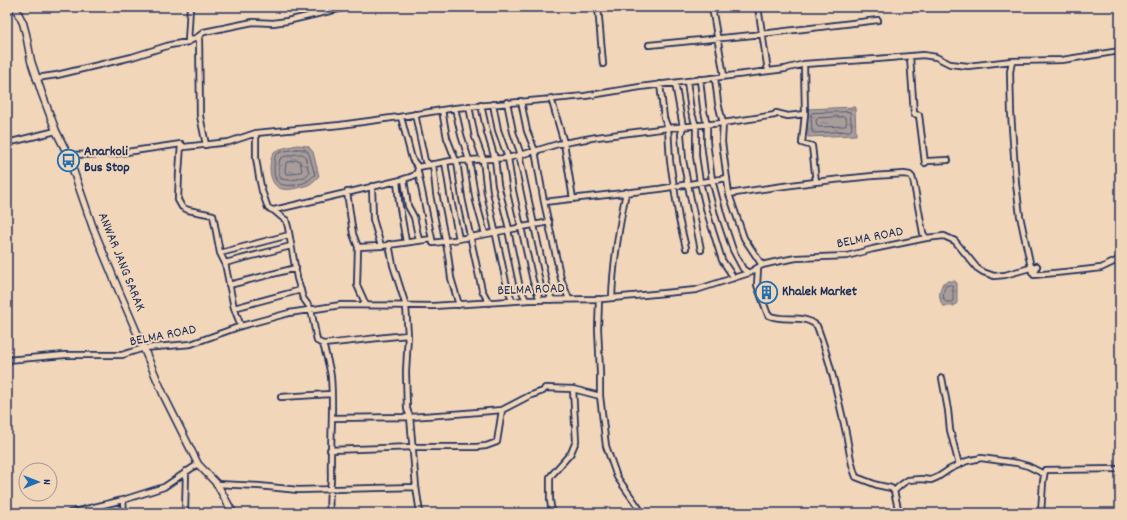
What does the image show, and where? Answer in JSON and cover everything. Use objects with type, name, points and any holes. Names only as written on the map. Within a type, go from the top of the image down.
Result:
[{"type":"main road","name":"ANWAR JANG SARAK","points":[[15,7],[23,23],[36,78],[56,131],[68,155],[93,228],[165,398],[198,464],[217,484],[233,513]]},
{"type":"street","points":[[188,42],[190,7]]},
{"type":"street","points":[[308,7],[310,15]]},
{"type":"street","points":[[36,78],[64,74],[188,42],[204,32],[253,22],[273,23],[346,7]]},
{"type":"street","points":[[598,7],[603,64]]},
{"type":"street","points":[[712,7],[724,76]]},
{"type":"street","points":[[758,7],[768,71]]},
{"type":"street","points":[[649,45],[878,20]]},
{"type":"street","points":[[199,36],[200,116],[206,145]]},
{"type":"street","points":[[68,155],[113,154],[182,144],[184,147],[206,145],[229,142],[256,133],[340,125],[469,106],[585,96],[660,84],[785,69],[804,64],[923,55],[936,56],[950,64],[968,66],[1012,61],[1062,60],[1120,50]]},
{"type":"street","points":[[910,56],[914,114],[919,115],[925,163],[928,161],[948,160]]},
{"type":"street","points":[[1012,61],[1010,72],[1011,120],[1020,216],[1032,272],[1037,266]]},
{"type":"street","points":[[804,64],[805,114],[802,143],[812,146],[816,182]]},
{"type":"street","points":[[715,78],[718,103],[723,123],[722,142],[729,194],[744,238],[760,267],[757,285],[768,315],[774,318],[805,319],[813,322],[817,326],[835,384],[853,470],[856,477],[867,482],[890,488],[894,491],[899,513]]},
{"type":"street","points":[[700,79],[703,107],[708,125],[707,142],[712,180],[733,250],[743,269],[748,273]]},
{"type":"street","points":[[687,81],[691,111],[696,126],[696,156],[707,212],[722,260],[734,278]]},
{"type":"street","points":[[675,82],[683,127],[681,134],[682,160],[701,250]]},
{"type":"street","points":[[660,84],[664,118],[668,128],[670,161],[679,219],[686,248]]},
{"type":"street","points":[[551,98],[564,142],[573,198]]},
{"type":"street","points":[[521,101],[527,131],[535,151],[544,202],[561,279],[569,299]]},
{"type":"street","points":[[507,102],[513,132],[520,155],[548,290],[552,300]]},
{"type":"street","points":[[493,104],[498,130],[508,158],[520,228],[533,281],[540,300]]},
{"type":"street","points":[[481,105],[495,159],[498,185],[509,230],[520,288],[526,300]]},
{"type":"street","points":[[469,106],[475,137],[483,159],[487,193],[506,282],[512,301]]},
{"type":"street","points":[[455,108],[461,135],[469,160],[476,201],[485,234]]},
{"type":"street","points":[[442,110],[447,138],[456,161],[462,198],[482,290],[489,303]]},
{"type":"street","points":[[274,210],[404,179],[416,175],[418,170],[431,164],[508,158],[564,142],[668,128],[723,123],[775,115],[776,113],[788,116],[805,114]]},
{"type":"street","points":[[415,114],[425,161],[431,164]]},
{"type":"street","points":[[401,116],[412,159],[418,170],[433,243],[549,222]]},
{"type":"street","points":[[7,143],[56,131]]},
{"type":"street","points":[[256,133],[256,158],[262,191],[268,208],[274,210],[281,218],[286,220],[303,298],[311,309],[317,341],[323,344],[408,335]]},
{"type":"street","points":[[182,144],[178,200],[182,207],[188,210],[213,215],[220,253],[225,264],[234,308],[241,326]]},
{"type":"street","points":[[445,162],[459,239]]},
{"type":"street","points":[[431,164],[446,241],[451,278],[459,305]]},
{"type":"street","points":[[729,194],[862,176],[910,175],[914,184],[923,233],[926,238]]},
{"type":"street","points":[[544,202],[674,187],[727,178]]},
{"type":"street","points":[[404,179],[408,206],[414,217],[419,240]]},
{"type":"street","points":[[396,181],[406,242]]},
{"type":"street","points":[[372,186],[373,219],[381,246]]},
{"type":"street","points":[[347,192],[353,234],[358,247],[357,285],[366,305]]},
{"type":"street","points":[[612,298],[612,277],[618,233],[626,192]]},
{"type":"street","points":[[220,253],[290,234]]},
{"type":"street","name":"BELMA ROAD","points":[[7,360],[65,355],[122,355],[144,348],[191,344],[241,326],[290,313],[341,305],[459,305],[526,300],[599,299],[696,290],[748,273],[760,267],[796,258],[847,256],[926,238],[944,236],[955,241],[977,268],[994,276],[1005,275],[1037,266]]},
{"type":"street","points":[[358,247],[381,246],[432,239]]},
{"type":"street","points":[[389,244],[393,265],[406,306],[408,335],[406,372],[407,409],[410,417],[416,487],[420,513]]},
{"type":"street","points":[[225,264],[291,246]]},
{"type":"street","points":[[1037,266],[1034,275],[1101,268],[1120,259]]},
{"type":"street","points":[[229,285],[296,268]]},
{"type":"street","points":[[234,308],[301,290]]},
{"type":"street","points":[[599,299],[598,328],[600,396],[606,446],[617,477],[641,513]]},
{"type":"street","points":[[323,344],[331,375],[331,490],[328,503],[330,513]]},
{"type":"street","points":[[942,378],[950,430],[959,465]]},
{"type":"street","points":[[332,418],[410,417],[502,410],[529,396],[543,391],[545,388],[573,389],[600,396]]},
{"type":"street","points":[[552,513],[550,500],[550,477],[570,453],[576,441],[573,389]]},
{"type":"street","points":[[281,397],[331,394]]},
{"type":"street","points":[[330,450],[486,446],[496,442],[502,410]]},
{"type":"street","points":[[894,491],[908,480],[931,480],[967,461],[981,458],[1017,463],[1028,466],[1044,474]]},
{"type":"street","points":[[70,513],[123,500],[164,487],[198,464]]},
{"type":"street","points":[[1041,513],[1045,470],[1120,469]]},
{"type":"street","points":[[185,513],[186,471]]},
{"type":"street","points":[[217,484],[298,490],[416,487]]},
{"type":"street","points":[[123,500],[124,513]]},
{"type":"water","points":[[855,107],[856,135],[808,137],[807,109]]},
{"type":"water","points":[[297,145],[308,146],[313,152],[319,176],[308,185],[291,189],[279,188],[275,185],[271,176],[270,167],[274,152]]},
{"type":"water","points":[[955,281],[957,283],[957,303],[954,306],[943,306],[940,300],[940,292],[943,283]]},
{"type":"place","name":"Anarkoli Bus Stop","points":[[69,160]]},
{"type":"place","name":"Khalek Market","points":[[767,292]]}]
